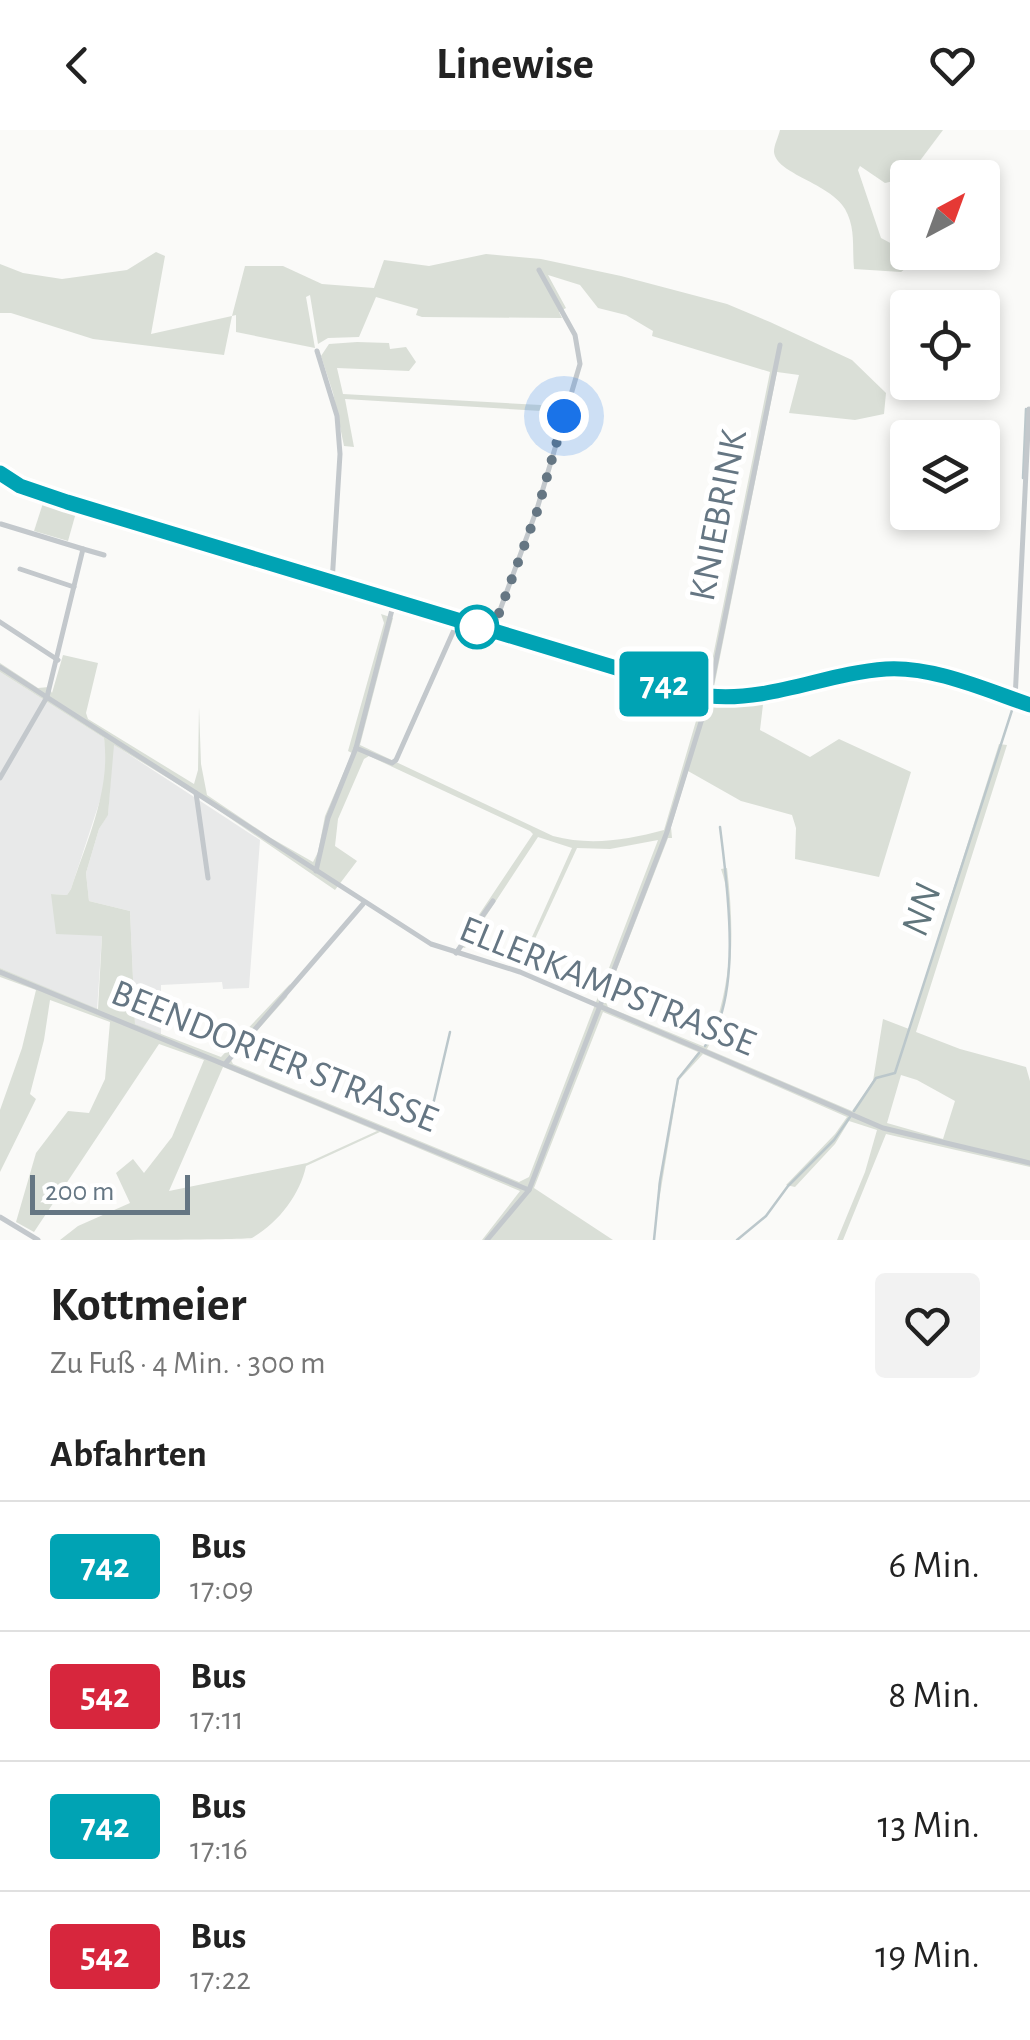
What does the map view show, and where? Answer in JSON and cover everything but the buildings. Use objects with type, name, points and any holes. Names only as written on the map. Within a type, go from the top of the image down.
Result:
[{"type":"main road","points":[[0,473],[34,492],[709,696],[741,698],[871,671],[904,669],[1030,704]]},
{"type":"street","points":[[492,632],[538,509],[580,364],[575,336],[539,270]]},
{"type":"street","name":"KNIEBRINK","points":[[487,1240],[528,1190],[666,832],[709,696],[780,345]]},
{"type":"street","points":[[318,351],[337,416],[340,454],[332,583]]},
{"type":"street","points":[[1015,700],[1029,409]]},
{"type":"street","points":[[1,524],[104,555]]},
{"type":"street","points":[[0,778],[47,698],[82,549]]},
{"type":"street","points":[[20,569],[74,587]]},
{"type":"street","points":[[316,871],[328,818],[356,748],[394,602]]},
{"type":"street","points":[[356,748],[392,763],[396,760],[458,621]]},
{"type":"street","points":[[0,622],[58,660]]},
{"type":"street","name":"ELLERKAMPSTRASSE","points":[[0,667],[431,944],[520,972],[882,1128],[1030,1163]]},
{"type":"street","points":[[196,792],[208,878]]},
{"type":"street","points":[[456,953],[492,901]]},
{"type":"street","points":[[225,1064],[364,903]]},
{"type":"street","name":"BEENDORFER STRASSE","points":[[0,972],[528,1190]]},
{"type":"street","points":[[0,1218],[38,1240]]},
{"type":"shaded area","points":[[780,130],[943,130],[920,160],[890,160],[890,182],[885,183],[860,166],[858,170],[881,238],[890,243],[890,270],[904,270],[901,272],[854,269],[852,231],[845,209],[828,192],[784,167],[774,149]]},
{"type":"shaded area","points":[[156,252],[165,256],[151,334],[232,316],[224,355],[93,339],[0,313],[0,264],[23,273],[62,279],[127,270]]},
{"type":"shaded area","points":[[486,254],[541,259],[727,304],[770,322],[852,360],[886,393],[884,414],[855,420],[789,413],[799,375],[777,372],[714,687],[707,686],[770,372],[652,336],[653,331],[626,315],[598,308],[580,285],[548,275],[566,308],[559,312],[562,318],[422,317],[416,315],[418,309],[376,297],[359,337],[328,338],[318,344],[310,295],[306,297],[315,348],[236,332],[236,315],[232,316],[245,266],[283,266],[322,284],[374,288],[384,260],[429,266]]},
{"type":"shaded area","points":[[389,343],[390,349],[406,347],[416,362],[409,371],[337,368],[343,394],[559,406],[557,412],[345,399],[354,447],[344,446],[321,356],[329,344]]},
{"type":"shaded area","points":[[44,500],[77,509],[68,541],[34,531]]},
{"type":"shaded area","points":[[381,614],[393,618],[360,745],[553,836],[609,840],[664,830],[701,704],[699,699],[744,701],[764,696],[760,730],[810,757],[839,739],[911,772],[879,877],[795,859],[796,828],[792,815],[741,801],[688,771],[671,827],[672,838],[668,838],[605,1000],[608,1007],[705,1047],[720,1008],[729,960],[729,911],[721,869],[727,868],[731,913],[731,960],[723,1007],[707,1049],[852,1111],[873,1081],[883,1019],[909,1029],[999,744],[1007,745],[916,1032],[1026,1067],[1030,1081],[1030,1167],[886,1134],[843,1240],[837,1240],[865,1172],[877,1130],[849,1121],[835,1144],[795,1187],[786,1185],[847,1117],[703,1054],[679,1080],[659,1201],[658,1187],[678,1078],[698,1052],[603,1012],[534,1188],[613,1240],[482,1240],[520,1191],[380,1132],[306,1166],[286,1207],[252,1238],[60,1240],[78,1226],[130,1203],[116,1173],[133,1159],[144,1173],[172,1137],[204,1060],[159,1044],[34,1232],[16,1222],[36,1153],[68,1111],[89,1113],[105,1079],[110,1022],[50,1000],[30,1094],[36,1099],[0,1172],[0,1110],[22,1048],[36,990],[0,977],[0,968],[98,1009],[102,936],[56,934],[51,894],[67,895],[71,889],[101,796],[105,757],[104,738],[0,672],[0,663],[38,688],[49,687],[52,693],[63,655],[98,663],[86,713],[88,719],[194,784],[198,770],[199,707],[201,764],[207,795],[313,862],[325,816],[352,753],[348,751],[384,623]],"holes":[[[114,745],[202,799],[335,890],[357,861],[335,846],[338,819],[364,759],[369,756],[530,831],[533,834],[458,946],[465,948],[538,837],[572,848],[519,966],[522,967],[577,848],[610,849],[658,840],[529,1177],[519,1182],[233,1064],[231,1060],[287,997],[290,984],[221,1057],[135,1024],[130,911],[89,901],[86,873],[99,829],[108,815]],[[223,1067],[377,1131],[307,1163],[169,1191]],[[901,1075],[955,1101],[943,1139],[887,1123]]]},
{"type":"shaded area","points":[[0,672],[104,738],[104,788],[71,889],[67,895],[51,894],[102,936],[97,1010],[0,968]]},
{"type":"shaded area","points":[[113,744],[260,840],[249,988],[223,989],[222,982],[161,985],[161,1035],[135,1024],[130,911],[89,901],[86,873],[99,829],[108,814]]},
{"type":"waterway","name":"NN","points":[[1023,478],[1026,409]]},
{"type":"waterway","name":"NN","points":[[854,1111],[876,1078],[895,1073],[1014,704]]},
{"type":"waterway","name":"NN","points":[[705,1046],[717,1026],[729,971],[729,909],[720,827]]},
{"type":"waterway","points":[[428,1126],[450,1032]]},
{"type":"waterway","name":"NN","points":[[654,1240],[678,1079],[699,1053]]},
{"type":"waterway","name":"NN","points":[[737,1240],[766,1216],[850,1117]]},
{"type":"bus line","name":"742","points":[[0,473],[34,492],[709,696],[741,698],[871,671],[904,669],[1030,705]]},
{"type":"route","points":[[477,627],[492,632],[538,509],[564,416]]}]
